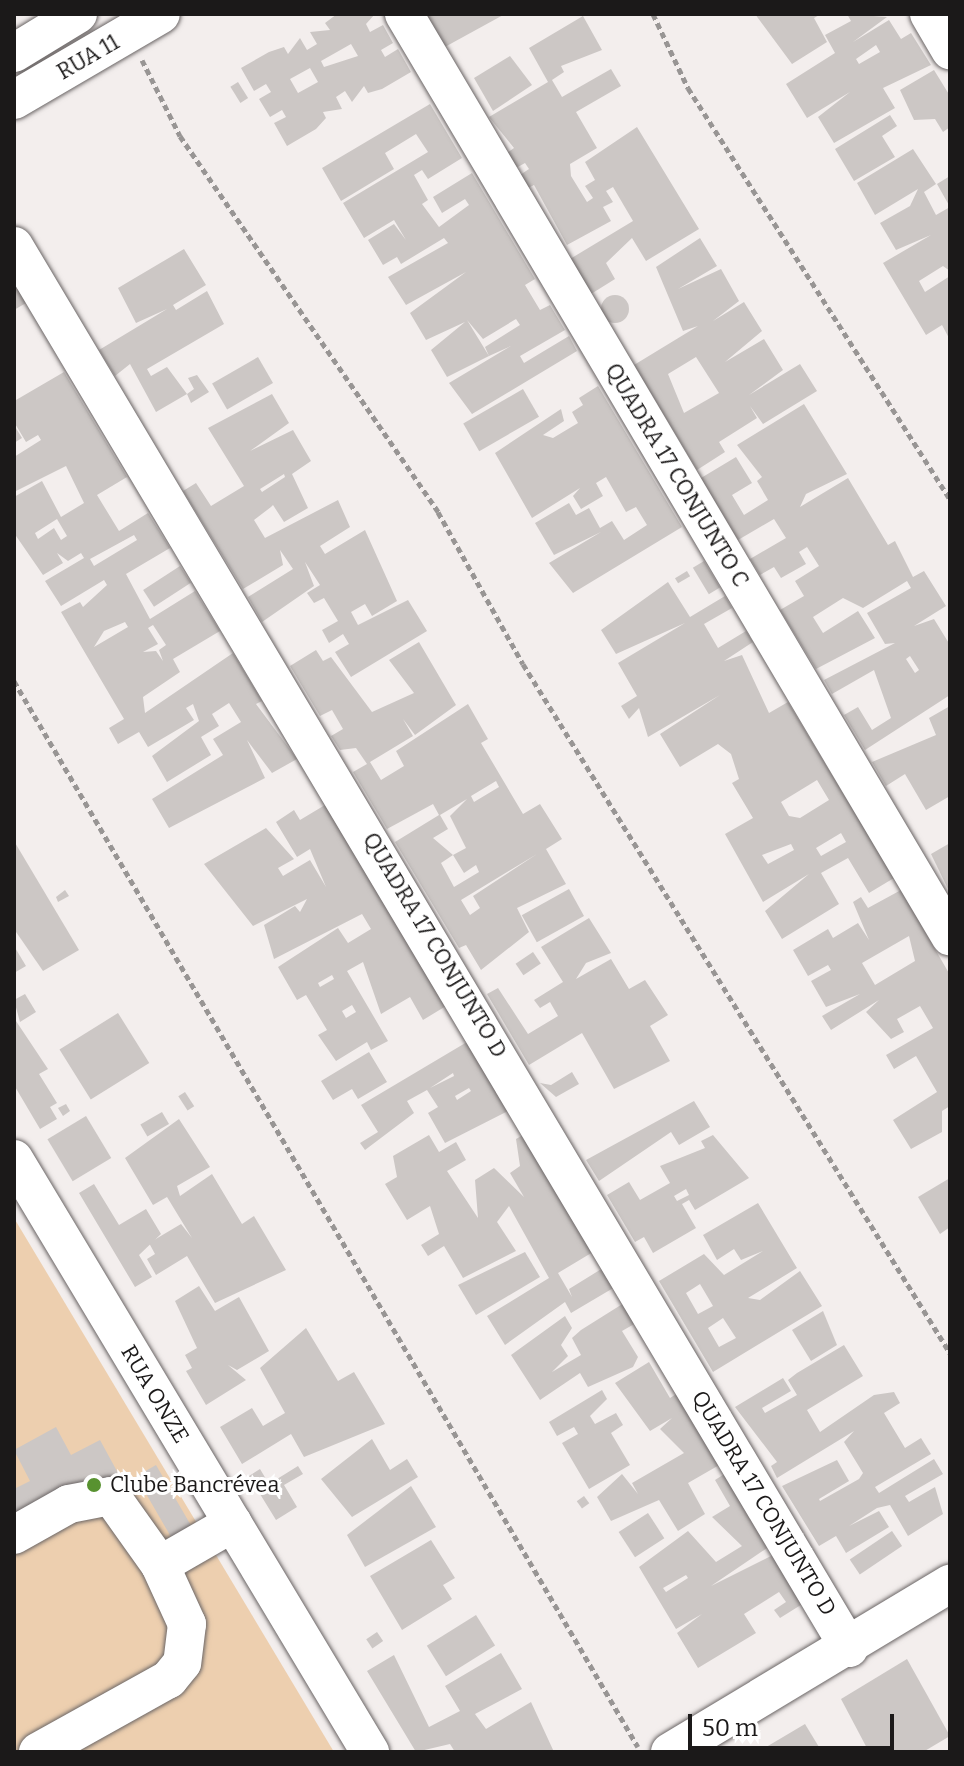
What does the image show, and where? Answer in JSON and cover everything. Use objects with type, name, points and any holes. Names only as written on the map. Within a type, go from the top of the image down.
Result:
[{"type":"street","points":[[14,54],[78,14]]},
{"type":"street","name":"QUADRA 17 CONJUNTO C","points":[[404,14],[950,936]]},
{"type":"street","points":[[929,14],[950,50]]},
{"type":"street","name":"RUA 11","points":[[14,100],[146,23]]},
{"type":"street","points":[[14,54],[57,75]]},
{"type":"street","name":"QUADRA 17 CONJUNTO D","points":[[14,246],[849,1648]]},
{"type":"street","name":"RUA ONZE","points":[[14,1159],[370,1752]]},
{"type":"street","points":[[14,1535],[69,1504],[103,1495],[121,1504],[160,1565],[187,1624],[182,1663],[157,1687],[38,1752]]},
{"type":"street","points":[[160,1565],[233,1523]]},
{"type":"street","points":[[670,1752],[849,1648],[950,1584]]},
{"type":"path","points":[[653,14],[688,88],[950,499]]},
{"type":"path","points":[[146,23],[180,136],[438,512],[539,690],[950,1353]]},
{"type":"path","points":[[14,681],[641,1752]]},
{"type":"shaded area","name":"Clube Bancrévea","points":[[14,1218],[334,1752],[14,1752]]},
{"type":"building","points":[[337,14],[375,14],[366,24],[370,32],[383,25],[393,43],[381,50],[385,57],[398,49],[411,72],[382,89],[368,93],[364,86],[352,102],[345,91],[336,97],[342,109],[323,112],[326,118],[316,129],[287,146],[274,123],[286,117],[282,110],[270,117],[259,99],[271,92],[266,84],[254,91],[241,68],[284,47],[288,54],[300,38],[307,50],[317,44],[310,32],[330,30],[325,23]],"holes":[[[351,44],[358,56],[324,67],[321,61]],[[310,68],[318,82],[298,93],[290,79]]]},
{"type":"building","points":[[423,14],[505,14],[443,48]]},
{"type":"building","points":[[755,14],[821,14],[814,18],[827,42],[792,64]]},
{"type":"building","points":[[847,14],[887,17],[853,42],[889,20],[901,39],[911,33],[931,65],[883,88],[895,108],[834,143],[818,117],[850,92],[807,118],[786,84],[835,53],[825,35],[851,21]],"holes":[[[876,45],[880,52],[859,64],[856,59]]]},
{"type":"building","points":[[583,16],[602,50],[561,66],[564,72],[552,80],[562,97],[611,69],[621,86],[576,112],[597,148],[570,164],[571,176],[587,202],[593,198],[585,186],[595,180],[585,162],[637,127],[699,229],[646,261],[632,238],[606,263],[615,279],[591,294],[570,259],[633,221],[613,187],[606,191],[613,202],[603,207],[611,221],[567,245],[534,185],[528,188],[520,175],[529,169],[525,163],[516,168],[507,153],[514,148],[489,117],[548,82],[529,48]]},
{"type":"building","points":[[510,56],[532,85],[493,111],[474,78]]},
{"type":"building","points":[[934,70],[950,96],[950,127],[943,132],[935,119],[914,120],[900,90]]},
{"type":"building","points":[[238,82],[248,98],[240,103],[230,87]]},
{"type":"building","points":[[430,104],[462,158],[428,179],[422,170],[414,175],[428,200],[422,204],[439,227],[469,205],[465,199],[442,213],[433,197],[472,173],[535,279],[525,285],[540,310],[550,305],[565,330],[520,356],[524,363],[569,336],[577,351],[472,414],[449,383],[511,346],[447,377],[431,350],[465,322],[426,340],[410,313],[466,272],[406,305],[388,277],[448,243],[444,238],[401,264],[397,257],[383,265],[368,240],[394,224],[406,240],[394,220],[364,238],[343,203],[428,152],[416,134],[385,153],[394,169],[341,201],[322,168]],"holes":[[[516,319],[520,325],[485,347],[489,356],[467,320],[483,339]]]},
{"type":"building","points":[[890,115],[897,126],[882,136],[895,157],[854,181],[835,149]]},
{"type":"building","points":[[913,149],[936,184],[924,192],[936,215],[950,207],[950,271],[943,266],[919,281],[925,292],[950,276],[950,340],[942,325],[926,335],[883,263],[931,235],[896,250],[880,223],[910,206],[918,189],[875,215],[857,183]]},
{"type":"building","points":[[950,176],[950,207],[937,184]]},
{"type":"building","points":[[700,238],[717,266],[678,289],[721,269],[739,301],[713,321],[744,302],[762,331],[725,362],[764,339],[783,370],[749,395],[800,364],[817,391],[763,424],[750,406],[757,418],[719,442],[725,452],[697,470],[634,365],[698,326],[683,331],[656,267]],"holes":[[[696,357],[719,393],[684,413],[668,374]]]},
{"type":"building","points":[[184,249],[206,285],[173,305],[176,310],[207,291],[224,324],[147,369],[151,376],[167,367],[187,394],[156,412],[130,364],[115,376],[99,350],[167,309],[136,323],[118,288]]},
{"type":"building","points":[[14,283],[26,303],[14,310]]},
{"type":"building","points":[[615,295],[625,299],[629,309],[625,319],[615,323],[605,319],[601,309],[605,299]]},
{"type":"building","points":[[258,357],[273,383],[227,409],[212,384]]},
{"type":"building","points":[[64,372],[127,477],[97,495],[119,531],[148,513],[170,548],[126,574],[150,619],[195,591],[220,631],[173,659],[180,672],[143,697],[145,713],[233,653],[262,701],[256,704],[297,759],[272,773],[247,740],[265,778],[169,828],[152,799],[223,755],[213,739],[241,722],[229,703],[212,714],[219,726],[201,737],[211,755],[167,782],[152,756],[199,721],[193,704],[186,708],[194,720],[148,747],[139,732],[118,744],[109,728],[124,719],[61,612],[80,602],[83,607],[107,585],[104,580],[61,606],[45,581],[84,558],[81,553],[68,561],[57,553],[63,563],[43,575],[14,533],[14,497],[42,481],[61,517],[84,503],[66,466],[14,492],[14,457],[41,440],[38,435],[26,442],[14,422],[16,400]],"holes":[[[57,519],[67,536],[61,540],[54,528],[38,539],[35,533]],[[134,535],[137,540],[94,566],[90,559]],[[125,622],[128,627],[94,647],[104,631]],[[153,625],[166,645],[159,650],[163,661],[156,651],[143,652],[158,644],[148,628]]]},
{"type":"building","points":[[197,375],[209,392],[191,403],[187,394],[194,389],[188,378]]},
{"type":"building","points":[[598,386],[682,527],[573,593],[549,563],[601,532],[554,555],[535,523],[569,503],[576,515],[589,508],[600,528],[612,521],[624,540],[647,525],[636,507],[626,512],[606,477],[596,483],[603,496],[581,509],[573,496],[580,488],[532,518],[495,453],[561,409],[564,421],[543,435],[553,438],[578,423],[572,412],[583,405],[579,398]]},
{"type":"building","points":[[523,389],[539,417],[479,451],[463,423]]},
{"type":"building","points":[[272,394],[289,423],[250,451],[293,430],[311,461],[292,474],[308,508],[284,522],[273,505],[254,520],[265,538],[338,500],[350,527],[320,546],[325,554],[365,530],[397,601],[372,616],[365,604],[351,612],[358,625],[408,600],[427,631],[351,677],[335,652],[349,644],[343,634],[329,643],[322,630],[338,621],[324,598],[314,603],[307,593],[320,585],[305,562],[314,586],[262,622],[248,597],[293,569],[280,550],[283,565],[243,589],[183,491],[196,483],[211,506],[244,486],[208,428]],"holes":[[[284,474],[285,477],[262,492],[260,489]]]},
{"type":"building","points":[[804,404],[847,474],[806,494],[800,507],[848,478],[888,545],[895,541],[913,577],[924,571],[946,606],[914,626],[934,619],[950,645],[950,695],[865,750],[844,715],[858,707],[872,730],[891,718],[874,670],[832,694],[824,680],[895,643],[885,644],[867,613],[911,588],[907,581],[863,608],[843,598],[813,617],[823,633],[858,611],[875,638],[816,669],[780,610],[804,596],[795,581],[819,566],[807,547],[799,552],[806,564],[781,578],[774,567],[760,575],[750,559],[786,538],[774,519],[738,540],[701,478],[736,457],[752,483],[732,495],[744,515],[768,500],[757,481],[762,477],[737,445]],"holes":[[[910,656],[919,670],[915,673],[906,659]]]},
{"type":"building","points":[[14,425],[22,438],[14,443]]},
{"type":"building","points":[[704,561],[720,588],[709,594],[693,568]]},
{"type":"building","points":[[180,566],[191,583],[154,607],[143,590]]},
{"type":"building","points":[[687,571],[690,576],[678,583],[675,578]]},
{"type":"building","points":[[668,582],[690,617],[725,596],[732,608],[704,624],[718,648],[746,631],[753,642],[724,661],[742,655],[769,713],[788,702],[894,878],[869,893],[848,858],[821,873],[839,904],[782,939],[765,911],[809,874],[763,902],[725,834],[753,818],[732,783],[739,779],[731,754],[718,744],[680,767],[660,734],[720,695],[648,737],[639,708],[629,719],[621,706],[637,696],[618,663],[685,623],[616,654],[601,630]],"holes":[[[817,780],[829,800],[800,818],[789,816],[781,802]],[[841,833],[846,842],[821,856],[816,848]],[[791,844],[794,850],[768,864],[762,855]]]},
{"type":"building","points":[[419,642],[456,705],[415,735],[403,719],[413,736],[370,762],[381,780],[404,766],[396,751],[468,704],[488,739],[481,743],[523,814],[540,804],[562,839],[546,849],[566,884],[517,908],[529,932],[481,970],[466,945],[459,948],[395,842],[439,815],[433,804],[387,829],[353,772],[367,764],[356,748],[340,750],[331,736],[343,729],[332,710],[320,716],[290,666],[316,650],[323,661],[331,657],[372,712],[414,693],[389,660]],"holes":[[[496,781],[499,787],[474,802],[471,796]],[[467,799],[450,816],[466,848],[453,855],[433,838],[448,829],[440,815]],[[537,854],[473,896],[480,908],[470,915],[461,900]],[[453,855],[464,873],[476,865],[479,872],[454,887],[441,863]]]},
{"type":"building","points":[[950,706],[950,796],[926,810],[905,774],[886,786],[872,762],[936,735],[929,718]]},
{"type":"building","points":[[325,805],[446,1006],[423,1020],[410,997],[381,1014],[363,962],[347,971],[388,1041],[371,1050],[367,1042],[336,1061],[318,1035],[327,1030],[306,995],[297,1000],[278,967],[338,928],[348,943],[371,929],[362,914],[274,959],[264,925],[295,906],[300,912],[307,899],[253,926],[204,864],[266,828],[294,859],[278,868],[283,876],[310,860],[326,887],[310,849],[297,857],[276,822],[294,810],[300,820]],"holes":[[[332,975],[334,979],[320,987],[318,983]],[[352,1005],[356,1012],[346,1018],[342,1011]]]},
{"type":"building","points":[[14,841],[79,950],[43,971],[14,929]]},
{"type":"building","points":[[950,843],[950,893],[931,854]]},
{"type":"building","points":[[569,889],[584,916],[537,942],[522,915]]},
{"type":"building","points":[[65,890],[69,896],[58,902],[56,897]]},
{"type":"building","points":[[901,890],[950,975],[950,1106],[942,1111],[942,1132],[911,1149],[893,1120],[937,1092],[916,1056],[894,1069],[886,1055],[933,1028],[920,1006],[897,1019],[904,1032],[891,1039],[866,1012],[879,1000],[831,1030],[822,1016],[860,994],[826,1007],[811,981],[831,970],[828,965],[808,976],[793,950],[828,929],[833,938],[858,923],[869,940],[853,902],[861,897],[868,908]],"holes":[[[909,936],[915,961],[875,985],[862,963]]]},
{"type":"building","points":[[589,918],[611,953],[586,963],[576,979],[611,959],[629,989],[645,980],[668,1015],[650,1026],[670,1061],[614,1089],[582,1033],[529,1065],[487,994],[498,988],[528,1034],[558,1016],[550,1002],[540,1008],[534,1000],[563,982],[541,947]]},
{"type":"building","points":[[14,946],[26,966],[14,973]]},
{"type":"building","points":[[533,952],[541,964],[523,975],[516,964]]},
{"type":"building","points":[[25,994],[36,1012],[20,1022],[14,1000]]},
{"type":"building","points":[[118,1013],[149,1063],[91,1100],[59,1050]]},
{"type":"building","points":[[14,1018],[48,1069],[39,1074],[57,1103],[50,1107],[57,1119],[40,1129],[14,1085]]},
{"type":"building","points":[[467,1042],[508,1111],[445,1143],[428,1113],[438,1107],[427,1090],[407,1101],[414,1113],[365,1150],[360,1143],[378,1132],[361,1105]],"holes":[[[453,1073],[454,1076],[430,1088]],[[469,1088],[471,1091],[457,1100],[455,1096]]]},
{"type":"building","points":[[369,1052],[387,1082],[358,1099],[352,1089],[333,1100],[321,1081]]},
{"type":"building","points":[[572,1072],[579,1084],[556,1097],[540,1083],[551,1085]]},
{"type":"building","points":[[185,1092],[194,1106],[188,1111],[178,1096]]},
{"type":"building","points":[[694,1101],[710,1127],[679,1145],[671,1132],[599,1181],[586,1160]]},
{"type":"building","points":[[66,1104],[70,1111],[63,1116],[58,1108]]},
{"type":"building","points":[[162,1112],[169,1124],[147,1137],[140,1124]]},
{"type":"building","points":[[86,1116],[111,1158],[73,1181],[47,1139]]},
{"type":"building","points":[[179,1119],[210,1167],[177,1186],[180,1196],[212,1174],[242,1224],[254,1216],[286,1270],[215,1303],[187,1256],[156,1275],[147,1259],[155,1254],[149,1243],[181,1224],[192,1238],[167,1197],[153,1205],[125,1158]]},
{"type":"building","points":[[429,1135],[439,1152],[456,1142],[466,1160],[447,1171],[478,1218],[475,1180],[494,1168],[524,1197],[510,1173],[520,1166],[516,1139],[523,1135],[593,1252],[558,1273],[572,1297],[569,1289],[603,1268],[615,1287],[571,1313],[565,1302],[505,1345],[487,1316],[549,1278],[509,1206],[497,1222],[516,1251],[463,1278],[444,1246],[428,1256],[421,1245],[439,1234],[430,1206],[407,1220],[385,1184],[397,1177],[393,1156]]},
{"type":"building","points":[[713,1135],[749,1178],[695,1210],[689,1200],[682,1204],[696,1228],[653,1253],[644,1237],[635,1242],[607,1195],[629,1182],[640,1200],[670,1183],[660,1166],[705,1148],[701,1141]],"holes":[[[686,1189],[689,1195],[677,1201],[674,1196]]]},
{"type":"building","points":[[950,1178],[950,1227],[940,1234],[918,1197]]},
{"type":"building","points":[[94,1184],[119,1225],[146,1209],[161,1234],[139,1255],[152,1277],[135,1287],[79,1193]]},
{"type":"building","points":[[758,1203],[797,1268],[748,1298],[760,1300],[800,1271],[822,1306],[713,1372],[659,1281],[704,1254],[724,1275],[763,1251],[741,1260],[734,1249],[717,1260],[703,1235]],"holes":[[[700,1284],[713,1306],[698,1314],[686,1293]],[[723,1318],[736,1338],[719,1347],[708,1328]]]},
{"type":"building","points":[[525,1252],[540,1277],[476,1315],[458,1285]]},
{"type":"building","points":[[199,1286],[215,1311],[239,1297],[269,1351],[237,1370],[228,1365],[246,1380],[206,1405],[186,1371],[192,1368],[185,1355],[197,1348],[175,1301]]},
{"type":"building","points":[[624,1303],[636,1323],[622,1331],[638,1357],[633,1367],[588,1387],[580,1373],[540,1400],[511,1355],[565,1316],[572,1328],[561,1345],[568,1356],[552,1372],[581,1355],[572,1338]]},
{"type":"building","points":[[823,1311],[837,1345],[811,1361],[792,1330]]},
{"type":"building","points":[[306,1328],[338,1381],[354,1372],[385,1424],[304,1457],[291,1434],[242,1464],[220,1427],[252,1408],[263,1426],[285,1413],[260,1368]]},
{"type":"building","points":[[844,1345],[863,1376],[807,1410],[820,1432],[874,1395],[894,1392],[900,1403],[884,1413],[905,1448],[921,1438],[931,1454],[875,1487],[879,1493],[934,1459],[943,1474],[905,1496],[909,1502],[935,1487],[943,1514],[908,1536],[890,1505],[877,1508],[849,1526],[879,1511],[889,1527],[846,1553],[836,1536],[819,1546],[782,1486],[837,1460],[849,1481],[820,1501],[859,1479],[863,1473],[844,1442],[854,1431],[777,1478],[771,1466],[777,1462],[735,1407],[783,1378],[791,1391],[762,1408],[765,1413],[797,1395],[788,1380]]},
{"type":"building","points":[[649,1362],[670,1398],[678,1393],[721,1464],[688,1483],[705,1514],[678,1531],[659,1500],[611,1521],[597,1497],[622,1474],[638,1494],[632,1483],[684,1453],[660,1429],[672,1418],[650,1431],[615,1383]]},
{"type":"building","points":[[602,1390],[607,1399],[590,1416],[595,1424],[616,1413],[623,1425],[611,1433],[630,1465],[589,1489],[562,1443],[578,1434],[574,1427],[557,1436],[549,1422]]},
{"type":"building","points":[[56,1427],[71,1455],[100,1440],[118,1473],[32,1540],[14,1509],[14,1489],[30,1481],[14,1450]]},
{"type":"building","points":[[372,1439],[390,1470],[407,1459],[418,1477],[352,1517],[321,1479]]},
{"type":"building","points":[[156,1465],[191,1526],[171,1537],[136,1476]]},
{"type":"building","points":[[298,1466],[303,1474],[284,1485],[297,1507],[276,1520],[249,1476],[260,1469],[269,1484]]},
{"type":"building","points":[[726,1473],[770,1546],[711,1586],[775,1554],[804,1603],[780,1618],[774,1610],[786,1602],[779,1592],[744,1614],[756,1633],[698,1668],[677,1633],[702,1614],[676,1629],[639,1567],[688,1531],[716,1562],[742,1546],[712,1517],[730,1506],[715,1480]],"holes":[[[686,1575],[688,1578],[666,1592],[663,1588]]]},
{"type":"building","points":[[411,1486],[436,1527],[365,1567],[347,1535]]},
{"type":"building","points":[[584,1496],[589,1503],[582,1509],[577,1501]]},
{"type":"building","points":[[648,1513],[664,1538],[635,1557],[619,1532]]},
{"type":"building","points":[[892,1531],[902,1546],[860,1574],[850,1560]]},
{"type":"building","points":[[431,1540],[455,1578],[443,1585],[452,1599],[402,1630],[370,1576]]},
{"type":"building","points":[[476,1615],[495,1646],[446,1676],[427,1646]]},
{"type":"building","points":[[377,1632],[383,1641],[372,1648],[366,1639]]},
{"type":"building","points":[[501,1653],[522,1689],[475,1714],[486,1729],[531,1702],[554,1752],[455,1752],[450,1744],[416,1752],[367,1671],[394,1655],[429,1727],[460,1711],[445,1686]]},
{"type":"building","points":[[907,1659],[950,1736],[923,1752],[869,1752],[841,1699]]},
{"type":"building","points":[[805,1724],[822,1752],[758,1752]]},
{"type":"place","name":"Clube Bancrévea","points":[[94,1485]]}]
